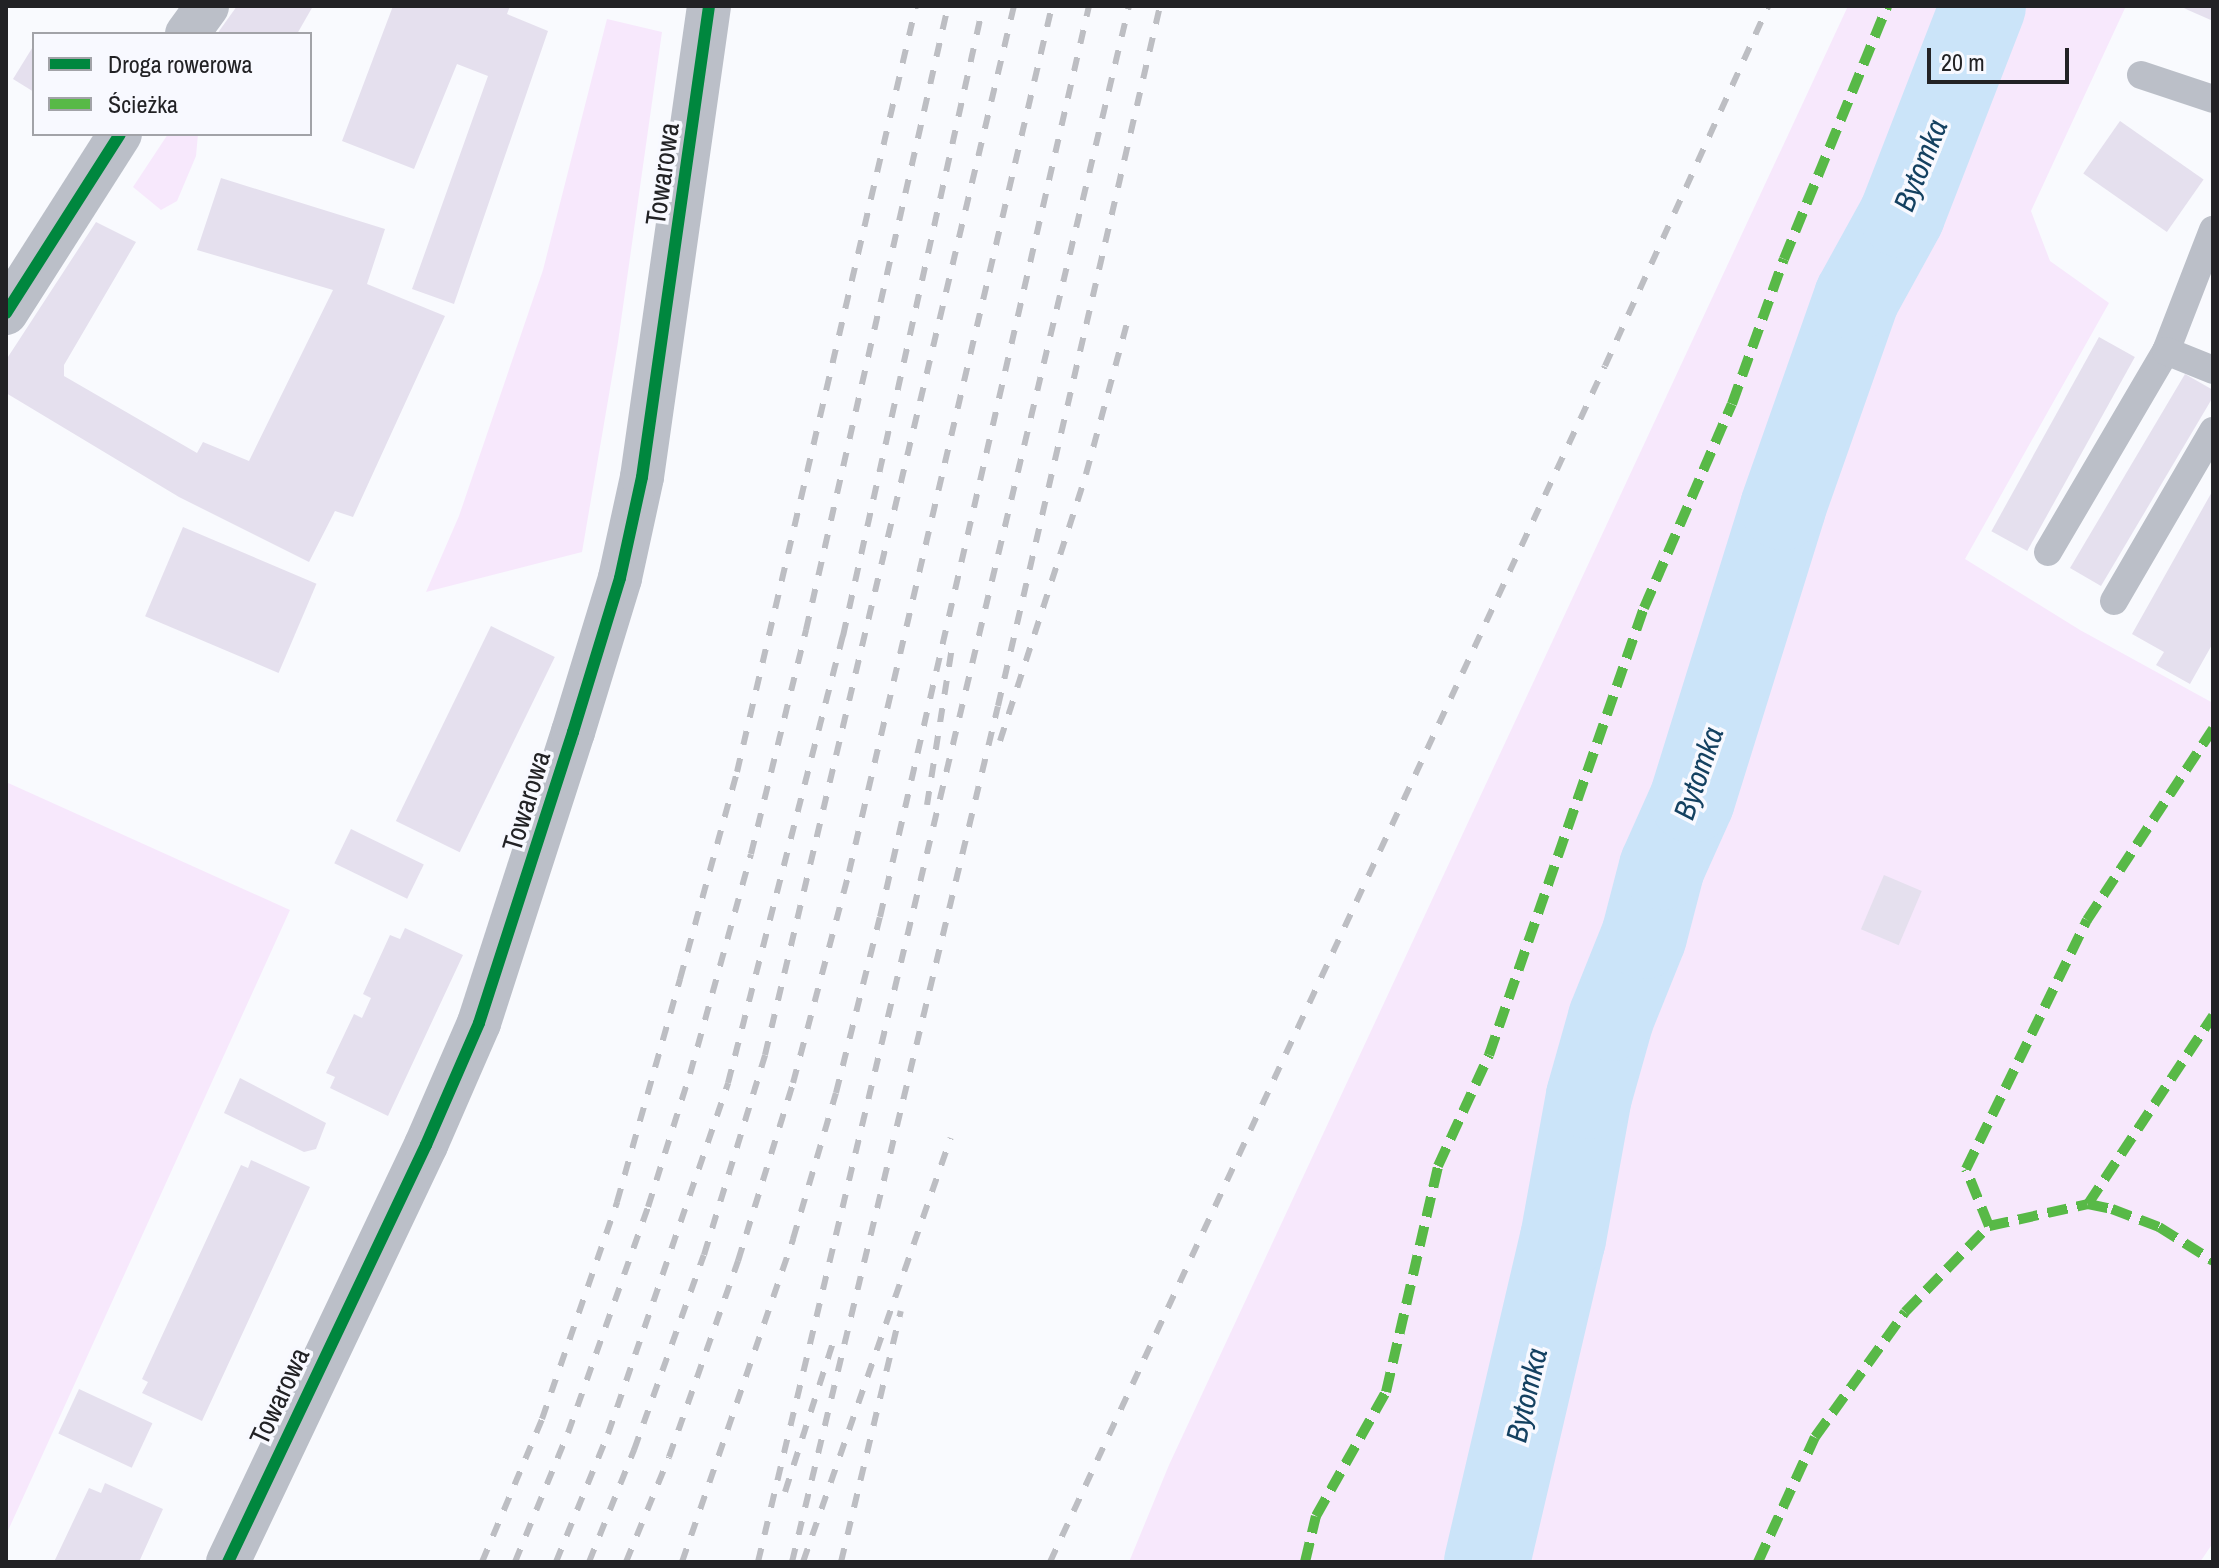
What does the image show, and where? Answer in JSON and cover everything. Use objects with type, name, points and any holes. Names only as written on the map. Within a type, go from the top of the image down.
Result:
[{"type":"street","points":[[188,32],[207,6]]},
{"type":"street","name":"Towarowa","points":[[228,1562],[426,1145],[479,1023],[573,732],[620,578],[642,477],[709,6]]},
{"type":"street","points":[[6,313],[119,136]]},
{"type":"lane","points":[[2141,75],[2213,99]]},
{"type":"lane","points":[[2048,552],[2166,351],[2213,230]]},
{"type":"lane","points":[[2166,351],[2213,370]]},
{"type":"lane","points":[[2114,601],[2213,431]]},
{"type":"shaded area","points":[[1848,6],[2126,6],[2031,211],[2050,261],[2109,303],[1965,559],[2080,630],[2213,703],[2213,1543],[2200,1562],[1129,1562],[1169,1465]]},
{"type":"shaded area","points":[[607,19],[662,32],[618,342],[582,552],[426,592],[459,516],[543,270]]},
{"type":"shaded area","points":[[167,136],[198,136],[196,156],[177,201],[161,210],[133,187]]},
{"type":"shaded area","points":[[6,782],[290,910],[6,1535]]},
{"type":"building","points":[[237,6],[313,6],[298,32],[218,32]]},
{"type":"building","points":[[393,6],[510,6],[507,14],[548,31],[454,304],[412,289],[488,76],[457,64],[414,169],[342,141]]},
{"type":"building","points":[[2180,6],[2213,6],[2213,21],[2188,10]]},
{"type":"building","points":[[32,48],[32,91],[13,79]]},
{"type":"building","points":[[2120,121],[2204,180],[2167,232],[2083,173]]},
{"type":"building","points":[[221,178],[385,229],[367,284],[445,316],[353,517],[335,511],[309,562],[179,497],[6,393],[6,360],[96,222],[136,242],[64,365],[64,376],[197,453],[203,442],[249,461],[333,290],[197,250]]},
{"type":"building","points":[[2099,337],[2135,357],[2027,551],[1991,531]]},
{"type":"building","points":[[2185,374],[2213,390],[2213,397],[2101,586],[2070,568]]},
{"type":"building","points":[[2213,490],[2213,643],[2190,684],[2156,665],[2164,652],[2132,634]]},
{"type":"building","points":[[183,527],[316,584],[279,673],[145,616]]},
{"type":"building","points":[[491,626],[555,657],[460,852],[396,821]]},
{"type":"building","points":[[351,829],[424,865],[407,899],[334,863]]},
{"type":"building","points":[[1884,875],[1922,891],[1899,945],[1861,929]]},
{"type":"building","points":[[405,928],[463,955],[388,1116],[330,1088],[335,1077],[326,1073],[354,1014],[362,1018],[371,998],[363,994],[390,935],[400,939]]},
{"type":"building","points":[[240,1078],[326,1123],[316,1149],[304,1152],[224,1113]]},
{"type":"building","points":[[251,1160],[310,1187],[202,1421],[142,1393],[148,1382],[142,1379],[241,1165],[248,1168]]},
{"type":"building","points":[[79,1389],[152,1423],[132,1468],[58,1433]]},
{"type":"building","points":[[105,1483],[163,1509],[139,1562],[54,1562],[89,1488],[101,1493]]},
{"type":"waterway","name":"Bytomka","points":[[1487,1562],[1563,1239],[1589,1096],[1611,1018],[1644,936],[1662,867],[1692,800],[1783,507],[1857,297],[1902,215],[1983,6]]},
{"type":"railway","points":[[482,1562],[542,1419],[617,1202],[680,979],[737,772],[916,6]]},
{"type":"railway","points":[[515,1562],[568,1433],[648,1207],[690,1074],[751,854],[806,630],[948,6]]},
{"type":"railway","points":[[556,1562],[608,1434],[728,1083],[843,636],[983,6]]},
{"type":"railway","points":[[589,1562],[634,1450],[704,1255],[765,1055],[1014,6]]},
{"type":"railway","points":[[626,1562],[669,1457],[738,1261],[793,1083],[849,872],[1052,6]]},
{"type":"railway","points":[[682,1562],[793,1239],[836,1093],[880,917],[1089,6]]},
{"type":"railway","points":[[758,1562],[1129,6]]},
{"type":"railway","points":[[792,1562],[998,706],[1160,6]]},
{"type":"railway","points":[[1050,1562],[1605,366],[1768,6]]},
{"type":"railway","points":[[1000,741],[1086,474],[1129,316]]},
{"type":"railway","points":[[927,805],[952,647]]},
{"type":"railway","points":[[803,1562],[951,1138]]},
{"type":"railway","points":[[841,1562],[901,1311]]},
{"type":"railway","points":[[785,1492],[835,1336]]},
{"type":"marked path","points":[[1305,1562],[1316,1516],[1386,1392],[1438,1166],[1489,1055],[1644,608],[1732,404],[1784,259],[1887,6]]},
{"type":"marked path","points":[[1989,1226],[1966,1169],[2087,920],[2213,729]]},
{"type":"marked path","points":[[2088,1204],[2213,1016]]},
{"type":"marked path","points":[[1758,1562],[1815,1437],[1905,1312],[1989,1226],[2088,1204],[2112,1209],[2159,1227],[2213,1261]]},
{"type":"cycle path","points":[[228,1562],[426,1145],[479,1023],[573,732],[620,578],[642,477],[709,6]]},
{"type":"cycle path","points":[[6,313],[119,136]]}]
